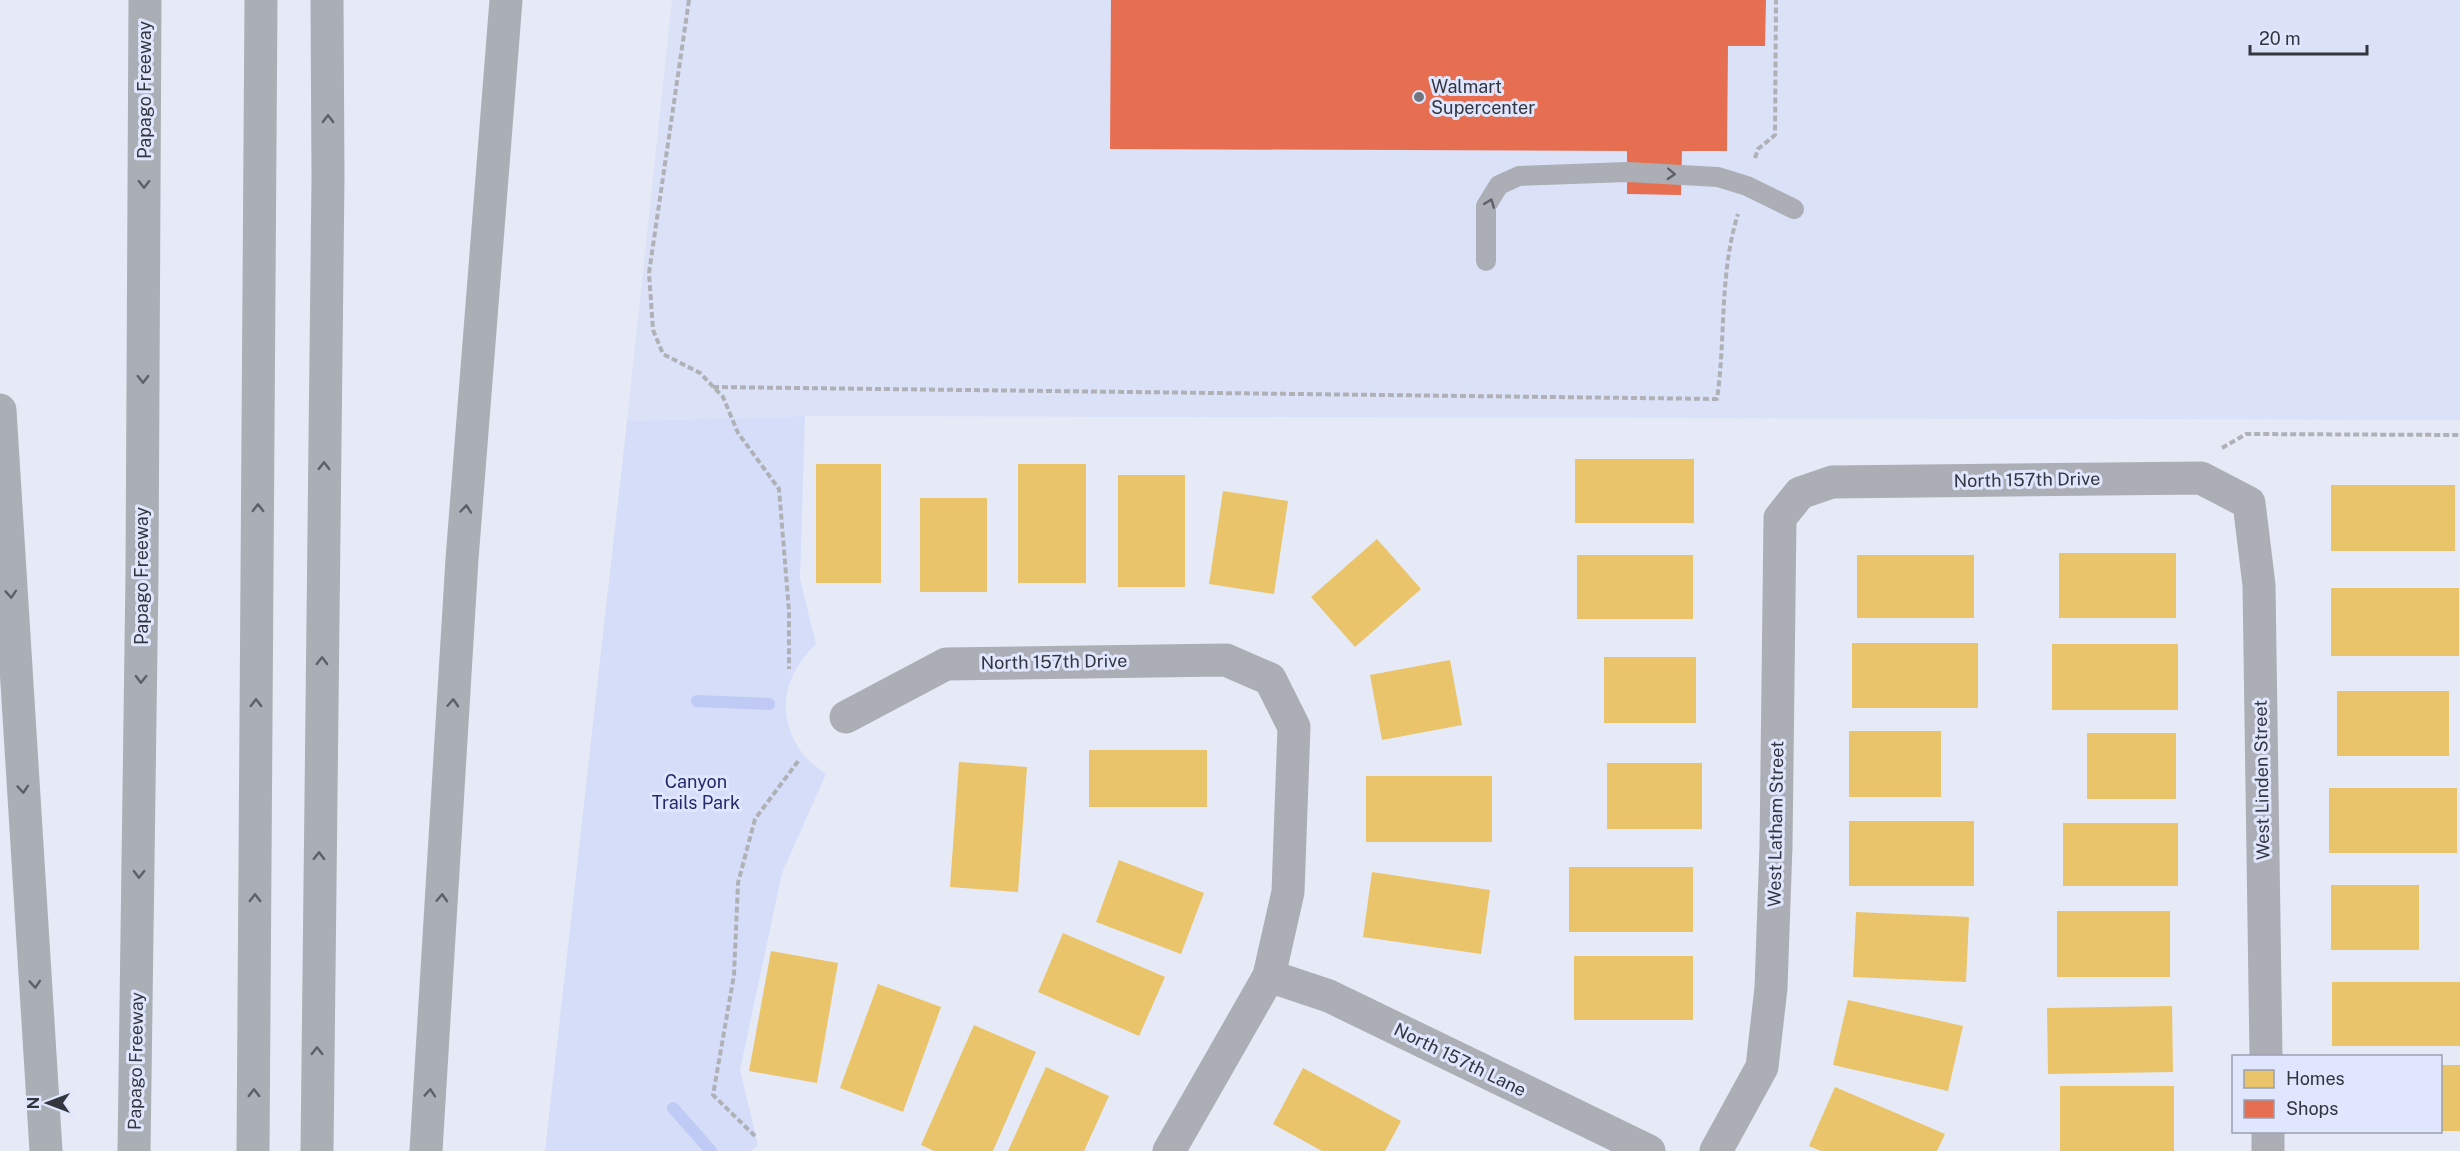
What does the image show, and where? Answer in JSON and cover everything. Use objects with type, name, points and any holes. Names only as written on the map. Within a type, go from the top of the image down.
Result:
[{"type":"highway","name":"Papago Freeway","points":[[134,1151],[142,574],[145,0]]},
{"type":"highway","points":[[253,1151],[261,0]]},
{"type":"highway","points":[[317,1151],[328,178],[327,0]]},
{"type":"highway","points":[[426,1151],[462,559],[506,0]]},
{"type":"highway","points":[[0,410],[46,1151]]},
{"type":"street","name":"North 157th Drive","points":[[1800,492],[1832,482],[2201,478],[2249,503]]},
{"type":"street","name":"West Latham Street","points":[[1716,1151],[1762,1067],[1771,988],[1776,846],[1780,518],[1800,492]]},
{"type":"street","name":"West Linden Street","points":[[2249,503],[2259,585],[2266,1055]]},
{"type":"street","name":"North 157th Drive","points":[[846,717],[946,664],[1226,660],[1270,679],[1294,727],[1288,892],[1269,976]]},
{"type":"street","points":[[1169,1151],[1269,976]]},
{"type":"street","name":"North 157th Lane","points":[[1269,976],[1329,996],[1649,1151]]},
{"type":"street","points":[[2268,1133],[2268,1151]]},
{"type":"lane","points":[[1486,261],[1486,206],[1499,185],[1520,176],[1627,172],[1718,177],[1747,186],[1794,209]]},
{"type":"path","points":[[689,0],[648,273],[653,330],[663,354],[700,373],[723,397],[738,433],[779,489],[789,611],[789,669]]},
{"type":"path","points":[[713,387],[1717,399],[1721,375],[1728,261],[1734,228],[1758,149],[1775,135],[1776,0]]},
{"type":"path","points":[[2220,449],[2246,434],[2460,435]]},
{"type":"path","points":[[755,1136],[713,1095],[734,975],[738,883],[755,819],[799,760]]},
{"type":"shaded area","points":[[672,0],[2460,0],[2460,420],[805,416],[627,421]]},
{"type":"green space","name":"Canyon Trails Park","points":[[805,416],[800,579],[816,644],[796,669],[790,682],[786,696],[786,710],[793,738],[802,753],[826,774],[782,873],[740,1070],[758,1145],[751,1151],[545,1151],[627,421]]},
{"type":"building: Homes","points":[[1575,459],[1694,459],[1694,523],[1575,523]]},
{"type":"building: Homes","points":[[816,464],[881,464],[881,583],[816,583]]},
{"type":"building: Homes","points":[[1018,464],[1086,464],[1086,583],[1018,583]]},
{"type":"building: Homes","points":[[1118,475],[1185,475],[1185,587],[1118,587]]},
{"type":"building: Homes","points":[[2331,485],[2455,485],[2455,551],[2331,551]]},
{"type":"building: Homes","points":[[1223,491],[1288,501],[1274,594],[1209,584]]},
{"type":"building: Homes","points":[[920,498],[987,498],[987,592],[920,592]]},
{"type":"building: Homes","points":[[1377,539],[1421,589],[1355,647],[1311,597]]},
{"type":"building: Homes","points":[[2059,553],[2176,553],[2176,618],[2059,618]]},
{"type":"building: Homes","points":[[1577,555],[1693,555],[1693,619],[1577,619]]},
{"type":"building: Homes","points":[[1857,555],[1974,555],[1974,618],[1857,618]]},
{"type":"building: Homes","points":[[2331,588],[2459,588],[2459,656],[2331,656]]},
{"type":"building: Homes","points":[[1852,643],[1978,643],[1978,708],[1852,708]]},
{"type":"building: Homes","points":[[2052,644],[2178,644],[2178,710],[2052,710]]},
{"type":"building: Homes","points":[[1604,657],[1696,657],[1696,723],[1604,723]]},
{"type":"building: Homes","points":[[1450,660],[1462,725],[1382,740],[1370,675]]},
{"type":"building: Homes","points":[[2337,691],[2449,691],[2449,756],[2337,756]]},
{"type":"building: Homes","points":[[1849,731],[1941,731],[1941,797],[1849,797]]},
{"type":"building: Homes","points":[[2087,733],[2176,733],[2176,799],[2087,799]]},
{"type":"building: Homes","points":[[1089,750],[1207,750],[1207,807],[1089,807]]},
{"type":"building: Homes","points":[[959,762],[1027,767],[1018,892],[950,887]]},
{"type":"building: Homes","points":[[1607,763],[1702,763],[1702,829],[1607,829]]},
{"type":"building: Homes","points":[[1366,776],[1492,776],[1492,842],[1366,842]]},
{"type":"building: Homes","points":[[2329,788],[2457,788],[2457,853],[2329,853]]},
{"type":"building: Homes","points":[[1849,821],[1974,821],[1974,886],[1849,886]]},
{"type":"building: Homes","points":[[2063,823],[2178,823],[2178,886],[2063,886]]},
{"type":"building: Homes","points":[[1119,860],[1204,893],[1181,954],[1096,922]]},
{"type":"building: Homes","points":[[1569,867],[1693,867],[1693,932],[1569,932]]},
{"type":"building: Homes","points":[[1372,872],[1490,890],[1481,954],[1363,937]]},
{"type":"building: Homes","points":[[2331,885],[2419,885],[2419,950],[2331,950]]},
{"type":"building: Homes","points":[[2057,911],[2170,911],[2170,977],[2057,977]]},
{"type":"building: Homes","points":[[1856,912],[1969,917],[1966,982],[1853,977]]},
{"type":"building: Homes","points":[[1063,933],[1165,977],[1139,1036],[1038,992]]},
{"type":"building: Homes","points":[[771,951],[838,963],[817,1083],[749,1071]]},
{"type":"building: Homes","points":[[1574,956],[1693,956],[1693,1020],[1574,1020]]},
{"type":"building: Homes","points":[[2332,982],[2460,982],[2460,1046],[2332,1046]]},
{"type":"building: Homes","points":[[878,984],[941,1007],[903,1112],[840,1088]]},
{"type":"building: Homes","points":[[1848,1000],[1963,1026],[1948,1091],[1833,1065]]},
{"type":"building: Homes","points":[[2172,1006],[2173,1072],[2048,1074],[2047,1008]]},
{"type":"building: Homes","points":[[974,1025],[1036,1052],[993,1151],[934,1151],[921,1145]]},
{"type":"building: Homes","points":[[2442,1065],[2460,1065],[2460,1131],[2442,1131]]},
{"type":"building: Homes","points":[[1046,1067],[1109,1096],[1084,1151],[1008,1151]]},
{"type":"building: Homes","points":[[1303,1068],[1401,1121],[1385,1151],[1322,1151],[1273,1124]]},
{"type":"building: Homes","points":[[2060,1086],[2174,1086],[2174,1151],[2060,1151]]},
{"type":"building: Homes","points":[[1835,1087],[1945,1134],[1937,1151],[1821,1151],[1809,1146]]},
{"type":"building: Shops","name":"Walmart Supercenter","points":[[1111,0],[1766,0],[1765,46],[1728,46],[1727,151],[1682,151],[1681,195],[1627,194],[1627,151],[1110,149]]},
{"type":"waterway","points":[[697,701],[769,704]]},
{"type":"waterway","points":[[673,1108],[711,1151]]},
{"type":"place","name":"Walmart Supercenter","points":[[1419,97]]}]
